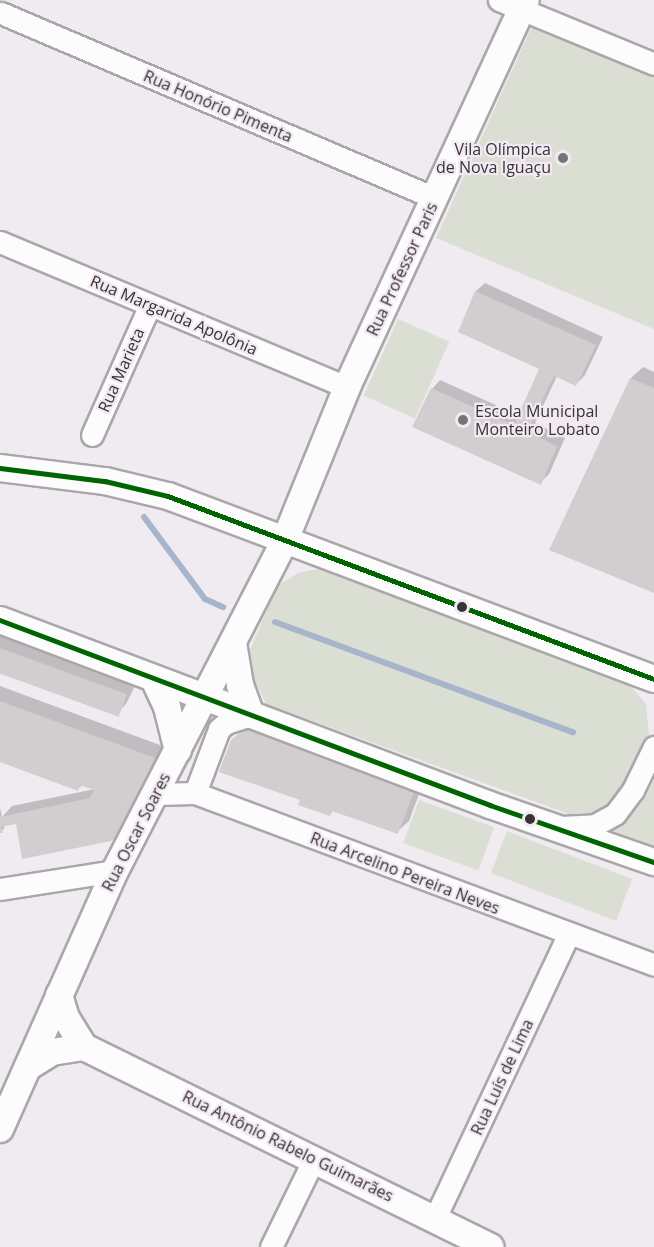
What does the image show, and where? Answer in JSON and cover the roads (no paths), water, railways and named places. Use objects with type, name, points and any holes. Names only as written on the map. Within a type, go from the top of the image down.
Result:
[{"type":"main road","name":"Rua Professor Paris","points":[[285,540],[347,387],[434,198],[516,3]]},
{"type":"main road","points":[[0,468],[84,478],[146,490],[203,508],[654,679]]},
{"type":"main road","name":"Rua Oscar Soares","points":[[0,1129],[6,1103],[28,1067],[115,871],[285,540]]},
{"type":"main road","points":[[0,620],[548,826],[654,862]]},
{"type":"main road","points":[[233,643],[240,686],[251,715]]},
{"type":"main road","points":[[154,679],[167,707],[178,751]]},
{"type":"main road","points":[[28,1067],[52,1052],[84,1047],[70,1026],[59,995]]},
{"type":"main road","name":"Rua Antônio Rabelo Guimarães","points":[[84,1047],[491,1247]]},
{"type":"street","points":[[516,3],[654,64]]},
{"type":"street","name":"Rua Honório Pimenta","points":[[1,13],[434,198]]},
{"type":"street","name":"Rua Margarida Apolônia","points":[[0,242],[347,387]]},
{"type":"street","name":"Rua Marieta","points":[[92,435],[150,305]]},
{"type":"street","points":[[195,793],[219,729],[226,723],[251,715]]},
{"type":"street","points":[[548,826],[586,827],[599,824],[615,814],[633,790],[654,747]]},
{"type":"street","name":"Rua Arcelino Pereira Neves","points":[[155,795],[195,793],[568,935],[654,965]]},
{"type":"street","points":[[0,889],[115,871]]},
{"type":"street","name":"Rua Luís de Lima","points":[[435,1218],[568,935]]},
{"type":"street","points":[[271,1247],[314,1159]]},
{"type":"waterway","points":[[144,517],[205,599],[223,607]]},
{"type":"waterway","points":[[275,622],[573,732]]},
{"type":"place","name":"Vila Olímpica de Nova Iguaçu","points":[[563,158]]},
{"type":"place","name":"Escola Municipal Monteiro Lobato","points":[[463,420]]}]
